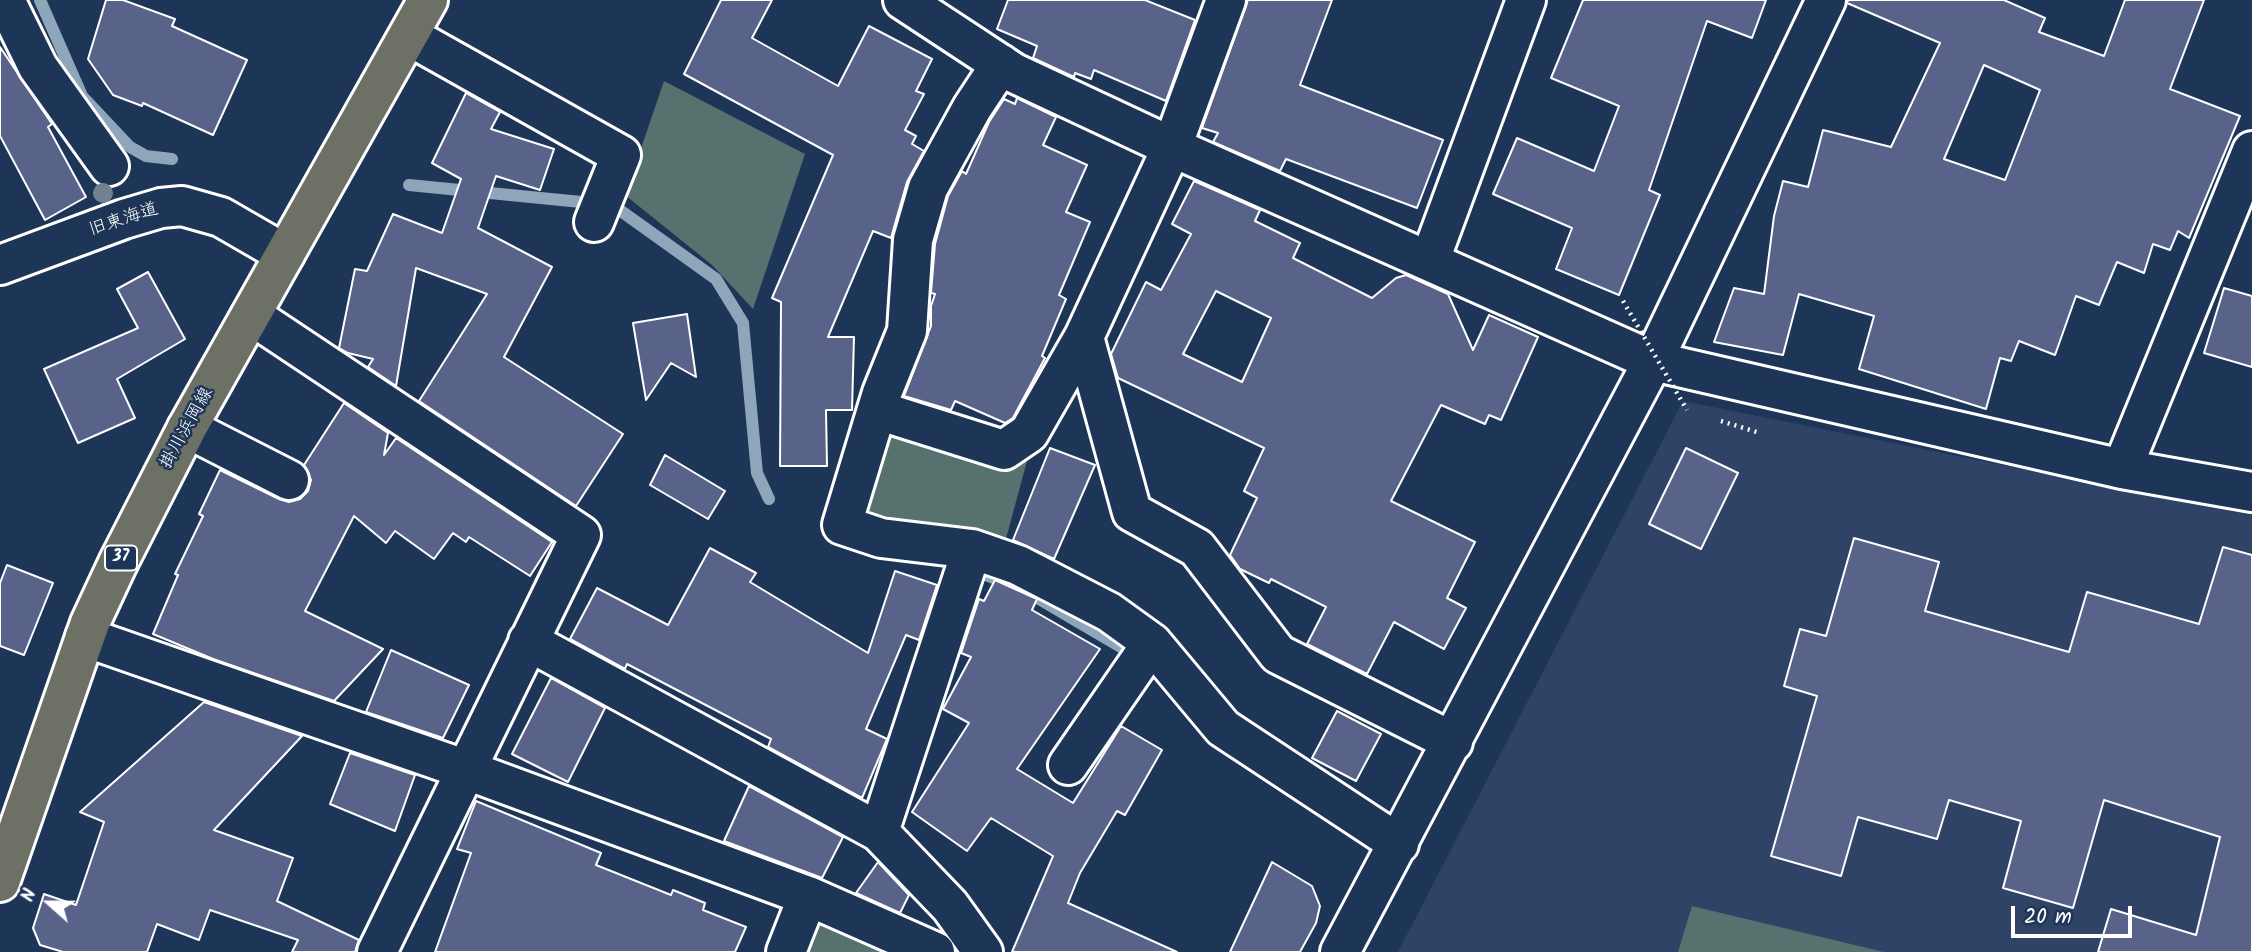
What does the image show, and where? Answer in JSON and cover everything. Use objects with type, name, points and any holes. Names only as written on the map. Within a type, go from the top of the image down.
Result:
[{"type":"main road","name":"掛川浜岡線","points":[[0,882],[85,637],[124,551],[187,428],[428,0]]},
{"type":"street","points":[[5,0],[38,67],[110,166]]},
{"type":"street","points":[[877,410],[1004,450],[1029,433],[1084,337],[1172,147],[1226,0]]},
{"type":"street","points":[[1430,260],[1526,0]]},
{"type":"street","points":[[1340,952],[1653,361],[1826,0]]},
{"type":"street","points":[[919,4],[1001,64],[1172,147],[1653,361],[2122,469],[2252,492]]},
{"type":"street","points":[[408,36],[621,155],[600,206]]},
{"type":"street","points":[[1001,64],[972,108],[928,188],[913,240],[906,331],[877,410],[842,525],[881,538],[972,549],[1018,565],[1109,612],[1152,643],[1223,728],[1399,844]]},
{"type":"street","points":[[2122,469],[2252,151]]},
{"type":"street","name":"旧東海道","points":[[0,265],[124,219],[161,208],[182,206],[221,217],[285,254]]},
{"type":"street","points":[[251,315],[581,535],[464,769],[377,952]]},
{"type":"street","points":[[1084,337],[1132,512],[1197,548],[1278,654],[1453,742]]},
{"type":"street","points":[[187,428],[289,480]]},
{"type":"street","points":[[879,832],[972,549]]},
{"type":"street","points":[[85,637],[464,769],[808,896],[935,952]]},
{"type":"street","points":[[528,641],[879,832],[950,906],[983,952]]},
{"type":"street","points":[[1068,765],[1152,643]]},
{"type":"street","points":[[786,952],[808,896]]},
{"type":"path","points":[[1623,301],[1687,410]]},
{"type":"shaded area","points":[[1683,401],[2252,515],[2252,952],[1398,952]]},
{"type":"green space","points":[[664,81],[805,154],[753,309],[712,265],[625,195]]},
{"type":"green space","points":[[885,418],[1027,461],[1004,546],[855,518]]},
{"type":"green space","points":[[1692,906],[1884,952],[1678,952]]},
{"type":"green space","points":[[825,919],[896,952],[798,952],[807,927]]},
{"type":"building","points":[[106,0],[123,0],[175,19],[172,26],[247,60],[213,135],[143,103],[142,106],[113,95],[88,59]]},
{"type":"building","points":[[721,0],[772,0],[752,38],[838,86],[869,26],[932,59],[916,91],[924,94],[905,130],[916,136],[912,144],[924,151],[907,182],[891,238],[873,231],[828,337],[854,337],[852,410],[826,410],[827,466],[780,466],[781,302],[772,298],[833,155],[684,74]]},
{"type":"building","points":[[1008,0],[1145,0],[1195,20],[1166,101],[1094,70],[1091,79],[1075,73],[1074,77],[1033,58],[1037,46],[997,29]]},
{"type":"building","points":[[1248,0],[1332,0],[1300,85],[1443,140],[1417,208],[1286,159],[1280,171],[1213,142],[1218,133],[1202,128]]},
{"type":"building","points":[[1583,0],[1766,0],[1752,38],[1707,21],[1649,190],[1660,195],[1619,295],[1556,269],[1572,228],[1493,194],[1517,138],[1594,171],[1619,106],[1551,78]]},
{"type":"building","points":[[1848,0],[2004,0],[2045,18],[2039,32],[2104,56],[2125,0],[2204,0],[2170,89],[2240,116],[2189,238],[2178,231],[2170,250],[2153,244],[2144,273],[2117,262],[2099,305],[2076,296],[2055,355],[2019,341],[2011,361],[2000,358],[1986,409],[1859,369],[1874,316],[1799,294],[1783,355],[1714,342],[1734,288],[1764,294],[1774,216],[1783,181],[1808,187],[1823,130],[1891,147],[1940,43],[1847,3]],"holes":[[[1984,65],[2040,90],[2005,180],[1944,159]]]},
{"type":"building","points":[[0,47],[52,124],[48,127],[86,197],[45,220],[0,136]]},
{"type":"building","points":[[466,93],[500,112],[491,129],[554,149],[540,190],[496,176],[478,228],[552,267],[504,357],[623,434],[576,506],[419,401],[487,294],[416,268],[396,386],[368,367],[373,359],[339,348],[355,269],[367,271],[393,214],[442,233],[461,179],[432,163]]},
{"type":"building","points":[[1017,98],[1056,117],[1043,145],[1087,165],[1066,212],[1090,222],[1059,295],[1066,299],[1042,356],[1045,358],[1013,418],[1005,423],[955,401],[951,410],[904,396],[931,326],[931,306],[935,294],[931,293],[935,244],[948,196],[962,171],[966,174],[989,122],[1004,99],[1015,104]]},
{"type":"building","points":[[1194,181],[1260,210],[1255,221],[1300,243],[1293,258],[1372,298],[1396,278],[1406,275],[1448,294],[1473,350],[1489,315],[1538,337],[1501,420],[1489,415],[1485,424],[1441,405],[1391,501],[1475,542],[1447,598],[1466,608],[1444,649],[1394,622],[1367,674],[1307,644],[1326,607],[1271,579],[1269,583],[1240,569],[1230,555],[1257,498],[1244,491],[1264,448],[1118,378],[1111,354],[1146,282],[1161,290],[1191,234],[1172,224]],"holes":[[[1216,291],[1271,318],[1242,382],[1183,354]]]},
{"type":"building","points":[[148,272],[185,339],[117,379],[135,418],[78,443],[44,369],[138,328],[117,289]]},
{"type":"building","points":[[2224,288],[2252,296],[2252,367],[2204,353]]},
{"type":"building","points":[[687,314],[696,377],[671,363],[646,400],[633,323]]},
{"type":"building","points":[[344,403],[388,433],[384,455],[396,438],[552,542],[530,576],[469,537],[466,542],[453,533],[434,559],[395,531],[386,543],[354,516],[305,611],[383,649],[334,701],[213,659],[153,634],[178,575],[175,574],[203,516],[199,514],[220,470],[279,499],[289,502],[300,499],[308,491],[311,480],[304,465]]},
{"type":"building","points":[[1050,448],[1095,465],[1054,559],[1013,540]]},
{"type":"building","points":[[1686,448],[1738,473],[1701,549],[1649,524]]},
{"type":"building","points":[[665,455],[725,491],[708,519],[650,485]]},
{"type":"building","points":[[1854,538],[1939,562],[1925,611],[2069,652],[2087,592],[2199,624],[2223,547],[2252,555],[2252,952],[2098,952],[2111,909],[2196,935],[2220,837],[2104,800],[2073,908],[2003,888],[2021,821],[1949,800],[1937,839],[1858,817],[1841,876],[1771,856],[1817,696],[1784,686],[1800,629],[1826,636]]},
{"type":"building","points":[[710,548],[756,573],[750,582],[868,653],[895,571],[937,585],[919,640],[906,635],[866,729],[887,739],[862,798],[768,747],[771,739],[627,664],[625,669],[570,639],[597,588],[668,625]]},
{"type":"building","points":[[7,565],[53,583],[24,655],[0,646],[0,583]]},
{"type":"building","points":[[995,580],[1037,599],[1032,610],[1100,649],[1017,769],[1073,803],[1121,726],[1162,750],[1125,815],[1117,811],[1080,873],[1068,903],[1177,952],[1012,952],[1053,856],[991,818],[967,851],[912,812],[969,723],[943,709],[971,657],[961,653],[979,599],[984,601]]},
{"type":"building","points":[[391,650],[469,685],[443,738],[366,712]]},
{"type":"building","points":[[551,678],[605,708],[568,782],[512,754]]},
{"type":"building","points":[[204,702],[302,736],[214,830],[293,858],[277,901],[359,940],[355,952],[292,952],[298,940],[210,910],[199,940],[157,924],[147,952],[63,952],[40,945],[33,928],[44,894],[76,905],[104,822],[80,812]]},
{"type":"building","points":[[1337,711],[1381,734],[1356,781],[1312,758]]},
{"type":"building","points":[[350,753],[415,775],[395,831],[330,804]]},
{"type":"building","points":[[749,786],[843,837],[822,878],[724,841]]},
{"type":"building","points":[[476,801],[601,853],[596,865],[671,895],[673,890],[705,903],[703,910],[746,927],[735,952],[435,952],[471,853],[457,849]]},
{"type":"building","points":[[878,862],[909,895],[900,913],[856,893]]},
{"type":"building","points":[[1272,862],[1312,886],[1320,906],[1316,923],[1300,952],[1230,952]]},
{"type":"waterway","points":[[40,0],[82,96],[130,147],[146,156],[172,159]]},
{"type":"waterway","points":[[409,185],[581,202],[621,211],[716,279],[743,323],[757,473],[769,499]]},
{"type":"waterway","points":[[978,572],[1024,590],[1121,647]]}]
